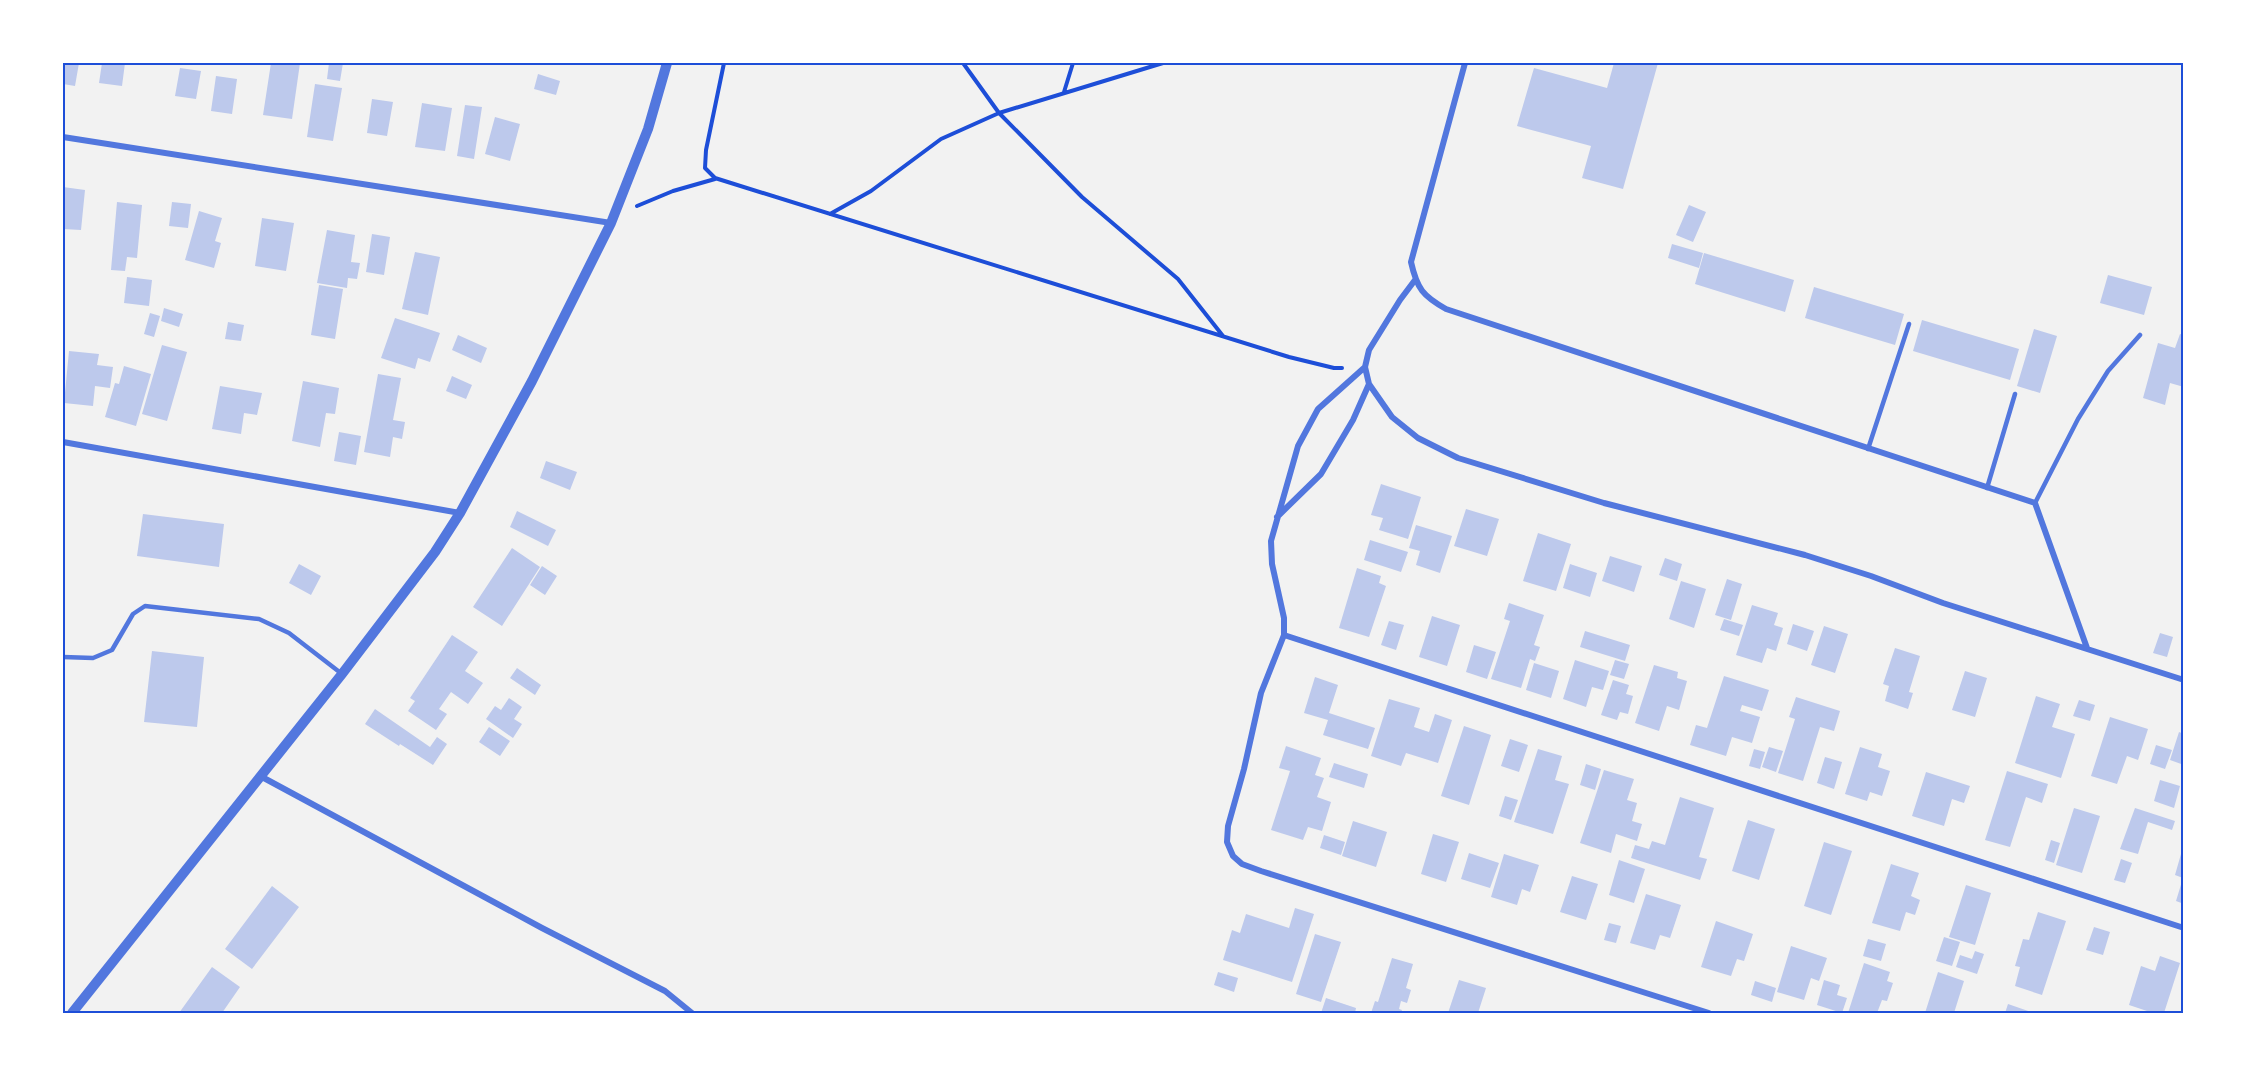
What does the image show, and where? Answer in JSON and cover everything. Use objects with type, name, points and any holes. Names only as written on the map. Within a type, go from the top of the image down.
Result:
[{"type":"street","points":[[72,1013],[342,674],[435,552],[460,513],[532,381],[611,223],[648,129],[667,63]]},
{"type":"street","points":[[1466,63],[1411,262],[1415,280],[1426,297],[1446,309],[2034,503],[2087,648]]},
{"type":"street","points":[[63,137],[611,223]]},
{"type":"street","points":[[1415,280],[1369,350],[1365,367],[1369,384],[1392,417],[1418,438],[1458,458],[1604,503],[1805,555],[1871,576],[1943,603],[2184,680]]},
{"type":"street","points":[[1365,367],[1318,409],[1298,446],[1270,541],[1272,564],[1284,618],[1284,635],[1261,693],[1244,769],[1228,826],[1227,842],[1233,856],[1242,864],[1261,871],[1709,1013]]},
{"type":"street","points":[[1277,518],[1321,474],[1353,420],[1369,384]]},
{"type":"street","points":[[63,442],[460,513]]},
{"type":"street","points":[[1284,635],[2184,928]]},
{"type":"street","points":[[262,777],[542,928],[665,991],[692,1013]]},
{"type":"lane","points":[[1868,449],[1909,324]]},
{"type":"lane","points":[[2034,503],[2078,419],[2108,371],[2140,335]]},
{"type":"lane","points":[[1987,488],[2015,394]]},
{"type":"lane","points":[[63,657],[93,658],[111,650],[133,614],[145,606],[259,619],[289,633],[342,674]]},
{"type":"path","points":[[724,63],[706,150],[705,168],[716,178],[1289,357],[1334,368],[1365,367]]},
{"type":"path","points":[[963,63],[999,113],[1082,197],[1178,279],[1223,337]]},
{"type":"path","points":[[1064,93],[1073,63]]},
{"type":"path","points":[[830,214],[871,191],[941,139],[999,113],[1160,63]]},
{"type":"path","points":[[611,223],[638,206],[673,191],[716,178]]},
{"type":"building","points":[[63,63],[79,63],[75,86],[63,84]]},
{"type":"building","points":[[102,63],[125,63],[122,86],[99,83]]},
{"type":"building","points":[[271,63],[300,63],[292,119],[263,115]]},
{"type":"building","points":[[329,63],[343,63],[340,81],[327,79]]},
{"type":"building","points":[[1614,63],[1658,63],[1623,189],[1582,178],[1591,146],[1517,126],[1534,68],[1607,88]]},
{"type":"building","points":[[180,68],[201,71],[196,99],[175,96]]},
{"type":"building","points":[[538,74],[560,81],[556,95],[534,89]]},
{"type":"building","points":[[216,76],[237,79],[232,114],[211,111]]},
{"type":"building","points":[[315,84],[342,88],[333,141],[307,137]]},
{"type":"building","points":[[372,99],[393,102],[387,136],[367,133]]},
{"type":"building","points":[[422,103],[452,108],[445,151],[415,147]]},
{"type":"building","points":[[465,105],[482,107],[474,159],[457,156]]},
{"type":"building","points":[[495,117],[520,124],[510,161],[485,154]]},
{"type":"building","points":[[63,187],[85,190],[81,230],[63,229]]},
{"type":"building","points":[[117,202],[142,205],[137,258],[127,257],[125,271],[111,270]]},
{"type":"building","points":[[172,202],[191,204],[188,228],[169,226]]},
{"type":"building","points":[[1689,205],[1706,212],[1693,242],[1676,235]]},
{"type":"building","points":[[199,211],[222,218],[215,241],[221,243],[214,268],[185,260]]},
{"type":"building","points":[[262,218],[294,223],[286,271],[255,266]]},
{"type":"building","points":[[327,230],[355,235],[351,262],[360,263],[357,279],[348,278],[347,288],[317,283]]},
{"type":"building","points":[[372,234],[390,237],[384,275],[366,272]]},
{"type":"building","points":[[1672,244],[1703,253],[1699,268],[1668,258]]},
{"type":"building","points":[[415,252],[440,257],[428,315],[402,309]]},
{"type":"building","points":[[1704,253],[1794,280],[1785,312],[1695,284]]},
{"type":"building","points":[[2108,275],[2152,287],[2144,315],[2100,303]]},
{"type":"building","points":[[127,277],[152,280],[149,306],[124,303]]},
{"type":"building","points":[[319,285],[343,289],[335,339],[311,335]]},
{"type":"building","points":[[1814,287],[1904,314],[1895,345],[1805,318]]},
{"type":"building","points":[[164,308],[183,314],[179,327],[161,321]]},
{"type":"building","points":[[150,313],[160,316],[154,337],[144,334]]},
{"type":"building","points":[[395,318],[440,333],[430,362],[418,358],[415,369],[381,358]]},
{"type":"building","points":[[1922,320],[2019,349],[2010,380],[1913,351]]},
{"type":"building","points":[[228,322],[244,325],[241,341],[225,339]]},
{"type":"building","points":[[2034,329],[2057,336],[2040,393],[2017,386]]},
{"type":"building","points":[[2180,334],[2184,335],[2184,387],[2170,383],[2165,405],[2143,398],[2158,343],[2175,348]]},
{"type":"building","points":[[458,335],[487,348],[481,363],[452,350]]},
{"type":"building","points":[[162,345],[187,352],[167,421],[142,414]]},
{"type":"building","points":[[69,351],[99,354],[97,365],[113,367],[110,388],[95,386],[93,406],[64,403]]},
{"type":"building","points":[[124,366],[151,374],[136,426],[105,417],[115,383],[119,384]]},
{"type":"building","points":[[378,374],[401,378],[393,420],[405,422],[402,439],[393,437],[390,457],[364,452]]},
{"type":"building","points":[[452,376],[472,385],[466,399],[446,391]]},
{"type":"building","points":[[303,381],[339,388],[335,414],[326,413],[320,447],[292,441]]},
{"type":"building","points":[[220,386],[262,393],[257,415],[244,413],[241,434],[212,429]]},
{"type":"building","points":[[339,432],[361,436],[356,465],[334,461]]},
{"type":"building","points":[[546,461],[577,472],[570,490],[540,478]]},
{"type":"building","points":[[1381,484],[1421,497],[1408,539],[1379,530],[1383,518],[1371,515]]},
{"type":"building","points":[[1466,509],[1499,519],[1487,556],[1454,546]]},
{"type":"building","points":[[517,511],[556,530],[548,546],[510,527]]},
{"type":"building","points":[[143,514],[224,524],[219,567],[137,556]]},
{"type":"building","points":[[1416,525],[1452,536],[1440,573],[1416,565],[1420,551],[1409,548]]},
{"type":"building","points":[[1538,533],[1571,544],[1556,591],[1523,581]]},
{"type":"building","points":[[1370,540],[1408,552],[1401,572],[1364,560]]},
{"type":"building","points":[[512,548],[540,567],[502,626],[473,607]]},
{"type":"building","points":[[1610,556],[1642,566],[1634,592],[1602,581]]},
{"type":"building","points":[[1665,558],[1682,564],[1677,581],[1659,575]]},
{"type":"building","points":[[299,564],[321,576],[311,595],[289,583]]},
{"type":"building","points":[[1570,564],[1597,573],[1590,597],[1563,588]]},
{"type":"building","points":[[542,566],[557,576],[545,595],[530,585]]},
{"type":"building","points":[[1357,568],[1381,576],[1379,583],[1386,586],[1369,637],[1339,628]]},
{"type":"building","points":[[1727,579],[1742,584],[1731,620],[1715,615]]},
{"type":"building","points":[[1681,581],[1706,589],[1694,628],[1669,619]]},
{"type":"building","points":[[1509,603],[1544,615],[1534,645],[1540,647],[1535,661],[1530,659],[1521,688],[1491,679],[1510,621],[1504,619]]},
{"type":"building","points":[[1752,605],[1778,613],[1774,625],[1783,628],[1776,651],[1767,648],[1762,663],[1736,655]]},
{"type":"building","points":[[1432,616],[1460,625],[1447,666],[1419,657]]},
{"type":"building","points":[[1724,619],[1743,625],[1739,636],[1720,630]]},
{"type":"building","points":[[1389,621],[1404,625],[1396,650],[1381,645]]},
{"type":"building","points":[[1793,624],[1814,631],[1807,651],[1787,644]]},
{"type":"building","points":[[1824,626],[1848,634],[1835,673],[1811,665]]},
{"type":"building","points":[[1585,631],[1630,645],[1625,661],[1580,647]]},
{"type":"building","points":[[2160,633],[2173,637],[2167,657],[2153,653]]},
{"type":"building","points":[[452,635],[478,652],[465,671],[483,683],[468,704],[451,692],[439,709],[447,714],[436,730],[408,711],[415,701],[410,698]]},
{"type":"building","points":[[1474,645],[1496,652],[1487,679],[1466,672]]},
{"type":"building","points":[[1895,648],[1920,656],[1909,692],[1913,693],[1908,709],[1885,701],[1889,686],[1883,684]]},
{"type":"building","points":[[152,651],[204,657],[197,727],[144,722]]},
{"type":"building","points":[[1575,660],[1609,671],[1603,690],[1592,687],[1586,707],[1563,699]]},
{"type":"building","points":[[1615,660],[1629,664],[1624,679],[1610,675]]},
{"type":"building","points":[[1534,663],[1559,671],[1551,698],[1526,690]]},
{"type":"building","points":[[1654,665],[1678,672],[1677,678],[1687,681],[1679,710],[1667,706],[1659,731],[1635,723]]},
{"type":"building","points":[[517,668],[541,685],[535,695],[510,678]]},
{"type":"building","points":[[1965,671],[1987,678],[1975,717],[1952,710]]},
{"type":"building","points":[[1724,676],[1769,690],[1762,711],[1742,705],[1740,711],[1760,717],[1752,743],[1732,737],[1726,756],[1690,745],[1696,725],[1707,728]]},
{"type":"building","points":[[1315,677],[1338,685],[1329,713],[1375,728],[1368,749],[1323,735],[1328,720],[1304,713]]},
{"type":"building","points":[[1613,680],[1629,685],[1626,694],[1633,696],[1628,714],[1620,712],[1617,720],[1601,715]]},
{"type":"building","points":[[2036,696],[2060,704],[2052,727],[2075,734],[2061,778],[2015,763]]},
{"type":"building","points":[[1796,697],[1840,711],[1834,731],[1820,727],[1803,781],[1778,773],[1795,719],[1789,717]]},
{"type":"building","points":[[509,698],[522,707],[514,719],[522,724],[513,738],[486,719],[495,706],[501,710]]},
{"type":"building","points":[[1389,699],[1420,708],[1414,727],[1429,732],[1435,714],[1452,720],[1438,763],[1406,753],[1401,766],[1371,756]]},
{"type":"building","points":[[2079,700],[2095,705],[2090,721],[2073,716]]},
{"type":"building","points":[[375,709],[430,747],[437,737],[447,744],[433,765],[365,724]]},
{"type":"building","points":[[2110,717],[2148,729],[2138,760],[2127,756],[2117,784],[2091,776]]},
{"type":"building","points":[[1464,726],[1491,735],[1469,805],[1441,796]]},
{"type":"building","points":[[489,727],[510,741],[500,756],[479,742]]},
{"type":"building","points":[[2179,732],[2184,734],[2184,765],[2170,760]]},
{"type":"building","points":[[1510,739],[1528,745],[1519,772],[1501,766]]},
{"type":"building","points":[[2156,745],[2172,750],[2165,769],[2150,764]]},
{"type":"building","points":[[1286,746],[1321,758],[1315,775],[1324,778],[1317,797],[1331,802],[1322,831],[1308,827],[1303,840],[1271,830],[1290,771],[1279,768]]},
{"type":"building","points":[[1769,747],[1783,751],[1776,772],[1762,767]]},
{"type":"building","points":[[1860,747],[1882,754],[1878,767],[1890,771],[1882,796],[1870,792],[1867,801],[1845,794]]},
{"type":"building","points":[[1538,749],[1562,756],[1555,780],[1569,784],[1553,834],[1514,822]]},
{"type":"building","points":[[1754,749],[1765,752],[1760,769],[1749,766]]},
{"type":"building","points":[[1825,757],[1842,762],[1834,789],[1817,783]]},
{"type":"building","points":[[1334,763],[1368,774],[1364,788],[1329,777]]},
{"type":"building","points":[[1586,764],[1601,769],[1595,790],[1580,785]]},
{"type":"building","points":[[1604,770],[1634,779],[1627,800],[1637,803],[1632,821],[1642,824],[1637,841],[1616,834],[1611,853],[1580,843]]},
{"type":"building","points":[[2007,771],[2048,784],[2042,803],[2026,797],[2010,847],[1985,840]]},
{"type":"building","points":[[1926,772],[1970,786],[1964,803],[1952,799],[1944,826],[1912,816]]},
{"type":"building","points":[[2160,780],[2180,786],[2174,808],[2154,801]]},
{"type":"building","points":[[1505,796],[1518,800],[1511,820],[1499,816]]},
{"type":"building","points":[[1680,797],[1714,808],[1699,857],[1707,859],[1700,880],[1631,858],[1635,845],[1649,849],[1652,841],[1665,845]]},
{"type":"building","points":[[2074,808],[2100,816],[2082,873],[2056,865]]},
{"type":"building","points":[[2135,808],[2175,821],[2172,830],[2148,822],[2138,854],[2120,849]]},
{"type":"building","points":[[1748,820],[1775,829],[1759,880],[1732,871]]},
{"type":"building","points":[[1353,821],[1387,832],[1376,867],[1342,856]]},
{"type":"building","points":[[1433,834],[1459,842],[1446,882],[1421,874]]},
{"type":"building","points":[[1324,835],[1345,842],[1341,855],[1320,848]]},
{"type":"building","points":[[2051,840],[2060,843],[2054,863],[2045,860]]},
{"type":"building","points":[[1824,842],[1852,851],[1831,915],[1804,906]]},
{"type":"building","points":[[2183,847],[2184,904],[2176,901],[2183,878],[2175,875]]},
{"type":"building","points":[[1469,853],[1499,863],[1490,888],[1461,879]]},
{"type":"building","points":[[1504,854],[1539,865],[1530,892],[1522,889],[1517,905],[1491,897]]},
{"type":"building","points":[[2121,859],[2132,863],[2125,883],[2114,880]]},
{"type":"building","points":[[1619,860],[1645,869],[1634,903],[1609,895]]},
{"type":"building","points":[[1891,864],[1919,873],[1911,896],[1920,900],[1915,915],[1906,912],[1900,931],[1872,923]]},
{"type":"building","points":[[1572,876],[1598,884],[1586,920],[1560,912]]},
{"type":"building","points":[[1966,885],[1991,893],[1975,945],[1949,937]]},
{"type":"building","points":[[272,886],[299,907],[252,969],[225,949]]},
{"type":"building","points":[[1646,894],[1681,905],[1670,938],[1660,935],[1655,950],[1630,943]]},
{"type":"building","points":[[1295,908],[1314,914],[1292,982],[1223,960],[1232,930],[1240,933],[1246,914],[1289,928]]},
{"type":"building","points":[[2038,912],[2066,921],[2042,995],[2015,986],[2020,967],[2015,966],[2023,939],[2029,940]]},
{"type":"building","points":[[1716,921],[1753,934],[1744,961],[1737,959],[1731,976],[1701,967]]},
{"type":"building","points":[[1609,923],[1621,926],[1616,943],[1604,940]]},
{"type":"building","points":[[2094,927],[2110,932],[2103,955],[2086,950]]},
{"type":"building","points":[[1315,934],[1341,942],[1321,1002],[1296,994]]},
{"type":"building","points":[[1944,937],[1960,942],[1952,966],[1936,961]]},
{"type":"building","points":[[1868,939],[1886,944],[1881,961],[1863,956]]},
{"type":"building","points":[[1791,946],[1827,958],[1819,981],[1811,978],[1804,1000],[1777,992]]},
{"type":"building","points":[[1975,951],[1984,954],[1977,974],[1956,967],[1960,955],[1972,959]]},
{"type":"building","points":[[2160,956],[2180,963],[2164,1013],[2153,1013],[2129,1005],[2141,966],[2155,971]]},
{"type":"building","points":[[1392,958],[1413,964],[1406,988],[1411,990],[1407,1003],[1401,1001],[1399,1009],[1402,1010],[1401,1013],[1371,1013],[1375,1001],[1378,1002]]},
{"type":"building","points":[[1864,963],[1890,972],[1887,981],[1893,983],[1887,1001],[1882,1000],[1877,1013],[1848,1013]]},
{"type":"building","points":[[212,967],[240,987],[222,1013],[179,1013]]},
{"type":"building","points":[[1218,972],[1238,978],[1234,992],[1214,985]]},
{"type":"building","points":[[1938,972],[1964,981],[1954,1013],[1925,1013]]},
{"type":"building","points":[[1459,980],[1486,988],[1478,1013],[1448,1013]]},
{"type":"building","points":[[1824,980],[1840,985],[1837,995],[1847,998],[1842,1013],[1817,1005]]},
{"type":"building","points":[[1755,981],[1776,988],[1772,1002],[1751,995]]},
{"type":"building","points":[[1326,998],[1356,1008],[1355,1013],[1321,1013]]},
{"type":"building","points":[[2008,1004],[2034,1013],[2005,1013]]}]
